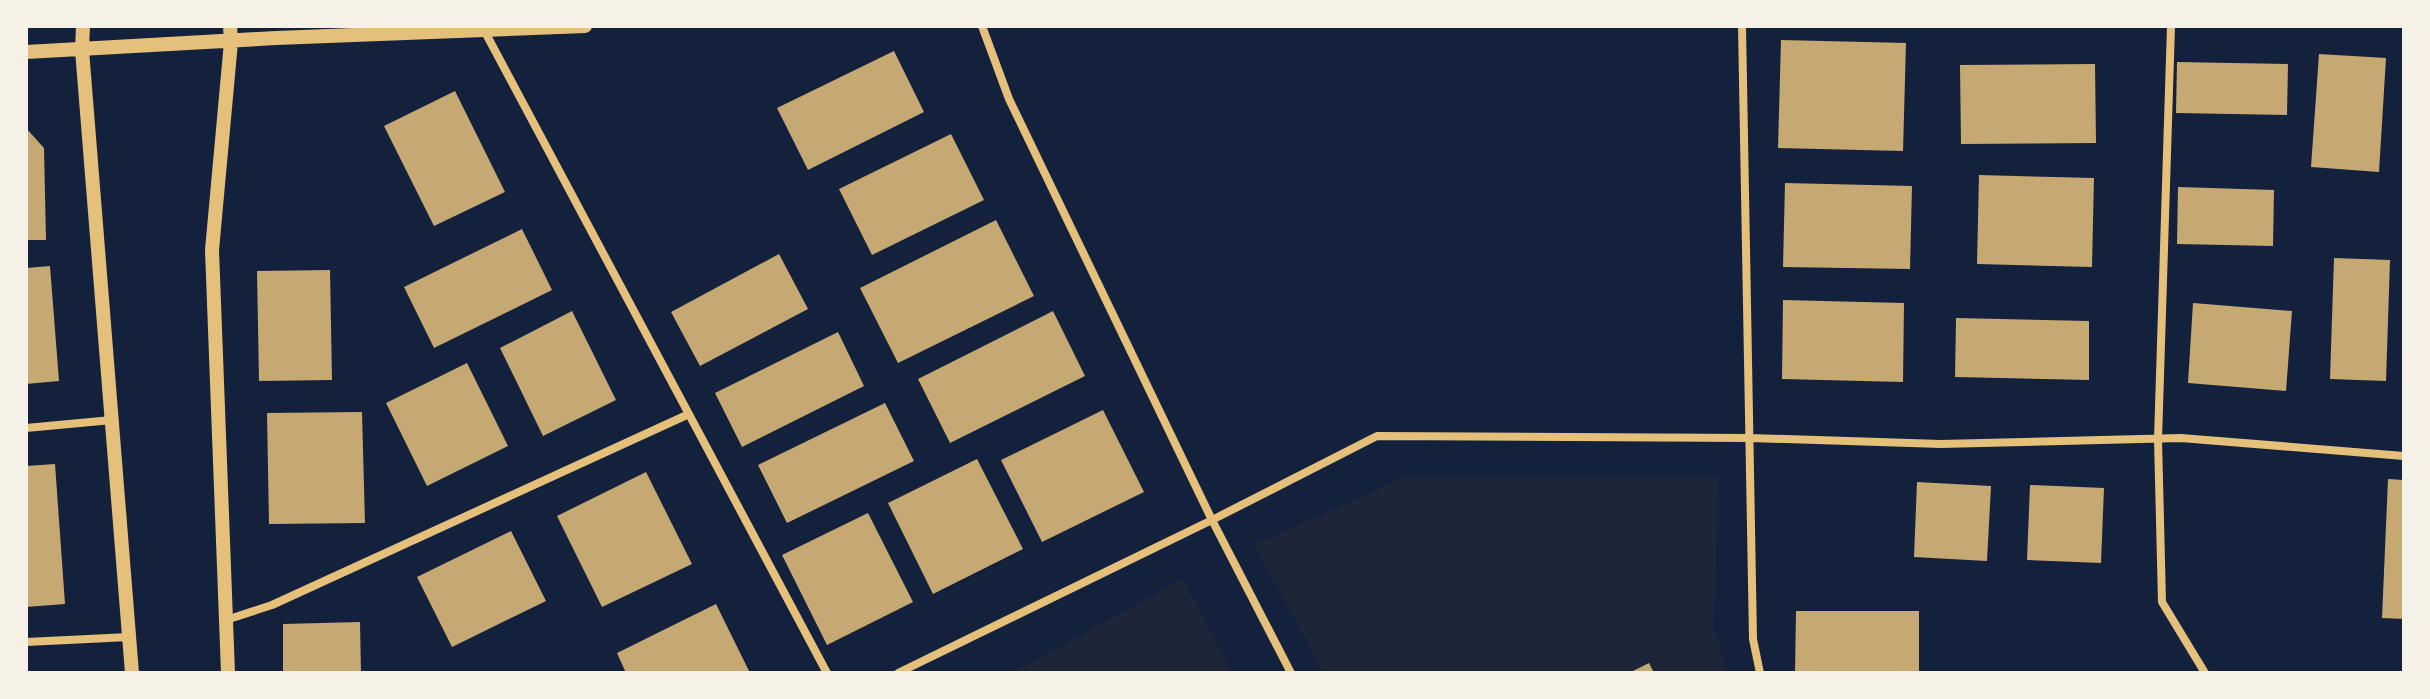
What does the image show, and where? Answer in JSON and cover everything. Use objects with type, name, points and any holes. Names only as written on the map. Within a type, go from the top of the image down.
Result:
[{"type":"street","points":[[83,26],[82,50],[132,673]]},
{"type":"street","points":[[228,673],[212,250],[230,26]]},
{"type":"street","points":[[26,52],[585,26]]},
{"type":"street","points":[[982,26],[1009,99],[1212,520],[1291,673]]},
{"type":"street","points":[[1742,26],[1753,639],[1760,673]]},
{"type":"street","points":[[2171,26],[2158,439],[2162,602],[2205,673]]},
{"type":"street","points":[[484,30],[827,673]]},
{"type":"street","points":[[226,620],[272,605],[689,414]]},
{"type":"street","points":[[26,428],[112,420]]},
{"type":"street","points":[[898,673],[1377,436],[1751,438],[1941,444],[2181,438],[2404,456]]},
{"type":"street","points":[[26,642],[129,637]]},
{"type":"shaded area","points":[[1403,478],[1718,478],[1714,629],[1728,673],[1324,673],[1254,545]]},
{"type":"shaded area","points":[[1183,579],[1233,673],[1012,673]]},
{"type":"building","points":[[1781,40],[1906,43],[1903,151],[1778,148]]},
{"type":"building","points":[[894,51],[924,112],[808,170],[777,108]]},
{"type":"building","points":[[2319,54],[2386,58],[2379,172],[2311,167]]},
{"type":"building","points":[[2177,62],[2288,64],[2287,115],[2176,113]]},
{"type":"building","points":[[2095,64],[2096,143],[1961,144],[1960,65]]},
{"type":"building","points":[[455,91],[505,192],[434,226],[384,126]]},
{"type":"building","points":[[26,128],[44,148],[46,240],[26,240]]},
{"type":"building","points":[[951,134],[984,200],[872,255],[839,189]]},
{"type":"building","points":[[1979,175],[2094,178],[2092,267],[1977,264]]},
{"type":"building","points":[[1785,183],[1912,186],[1910,269],[1783,267]]},
{"type":"building","points":[[2178,187],[2274,190],[2273,246],[2177,244]]},
{"type":"building","points":[[996,220],[1034,296],[898,363],[860,288]]},
{"type":"building","points":[[522,229],[552,290],[434,348],[404,287]]},
{"type":"building","points":[[779,254],[808,309],[700,366],[671,312]]},
{"type":"building","points":[[2334,258],[2390,260],[2386,381],[2330,379]]},
{"type":"building","points":[[50,266],[59,381],[26,384],[26,268]]},
{"type":"building","points":[[330,270],[332,380],[259,381],[257,271]]},
{"type":"building","points":[[1783,300],[1904,303],[1903,382],[1782,379]]},
{"type":"building","points":[[2193,303],[2292,311],[2286,391],[2188,383]]},
{"type":"building","points":[[572,311],[616,400],[543,436],[500,348]]},
{"type":"building","points":[[1053,311],[1085,376],[950,443],[918,379]]},
{"type":"building","points":[[1956,318],[2089,321],[2089,380],[1955,377]]},
{"type":"building","points":[[838,332],[864,386],[742,447],[715,393]]},
{"type":"building","points":[[467,363],[508,446],[427,486],[386,403]]},
{"type":"building","points":[[885,403],[914,461],[787,523],[758,465]]},
{"type":"building","points":[[1103,410],[1144,492],[1042,542],[1001,460]]},
{"type":"building","points":[[362,412],[365,523],[269,524],[267,413]]},
{"type":"building","points":[[977,459],[1023,549],[933,594],[888,503]]},
{"type":"building","points":[[55,464],[65,604],[26,607],[26,466]]},
{"type":"building","points":[[646,472],[692,564],[602,607],[557,516]]},
{"type":"building","points":[[2388,479],[2404,480],[2404,619],[2382,618]]},
{"type":"building","points":[[1917,482],[1991,486],[1987,561],[1914,557]]},
{"type":"building","points":[[2030,485],[2104,488],[2101,563],[2027,560]]},
{"type":"building","points":[[868,513],[913,602],[827,645],[782,555]]},
{"type":"building","points":[[511,531],[546,601],[452,647],[417,577]]},
{"type":"building","points":[[716,604],[750,673],[626,673],[617,653]]},
{"type":"building","points":[[1796,611],[1919,611],[1919,673],[1795,673]]},
{"type":"building","points":[[360,622],[361,673],[283,673],[283,624]]},
{"type":"building","points":[[1649,663],[1654,673],[1629,673]]}]
